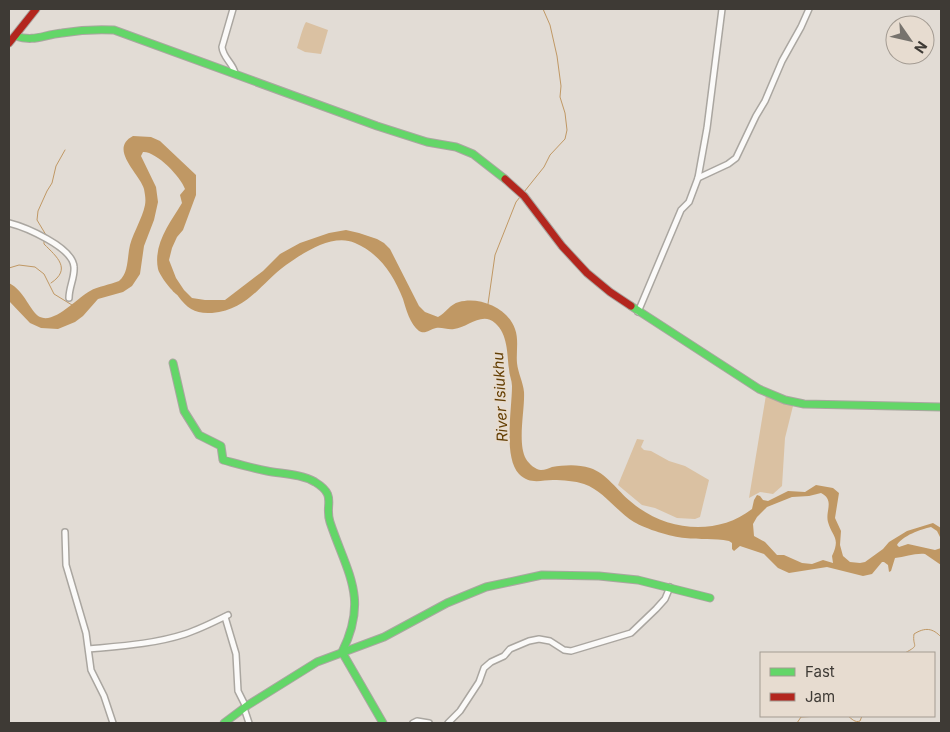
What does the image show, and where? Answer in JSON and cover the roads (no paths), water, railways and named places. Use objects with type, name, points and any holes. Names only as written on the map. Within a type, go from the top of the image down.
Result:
[{"type":"street","points":[[9,43],[36,9]]},
{"type":"street","points":[[233,9],[222,46],[223,52],[233,66],[235,74]]},
{"type":"street","points":[[638,312],[681,210],[689,202],[698,178],[710,106],[722,9]]},
{"type":"street","points":[[698,178],[728,164],[736,158],[765,101],[782,61],[801,27],[808,9]]},
{"type":"street","points":[[15,36],[28,40],[90,29],[114,30],[377,126],[427,142],[456,147],[472,154],[524,196],[556,240],[587,272],[610,292],[759,389],[795,403],[941,407]]},
{"type":"street","points":[[9,223],[42,235],[72,260],[74,265],[69,298]]},
{"type":"street","points":[[173,363],[184,411],[199,435],[222,446],[223,460],[267,471],[300,476],[315,482],[327,492],[330,501],[330,520],[347,564],[355,597],[355,615],[351,634],[342,652]]},
{"type":"street","points":[[65,532],[68,571],[86,633],[91,670],[104,696],[113,723]]},
{"type":"street","points":[[224,723],[245,707],[317,662],[384,637],[447,603],[486,587],[542,575],[599,576],[638,580],[710,598]]},
{"type":"street","points":[[448,723],[460,710],[479,682],[484,668],[491,662],[504,656],[510,649],[539,639],[550,641],[564,650],[571,651],[628,635],[641,625],[656,609],[670,588]]},
{"type":"street","points":[[88,649],[131,645],[177,636],[198,630],[226,616],[236,654],[238,691],[249,723]]},
{"type":"street","points":[[342,652],[383,723]]},
{"type":"street","points":[[413,723],[417,721],[429,723]]},
{"type":"waterway","points":[[524,192],[544,167],[550,155],[565,139],[567,130],[565,113],[560,97],[561,86],[557,56],[550,25],[543,9]]},
{"type":"waterway","points":[[46,235],[37,220],[38,211],[52,183],[56,166],[65,150]]},
{"type":"waterway","points":[[488,304],[495,255],[516,202],[520,197]]},
{"type":"waterway","points":[[44,241],[44,244],[57,258],[61,268],[61,273],[51,283]]},
{"type":"waterway","points":[[9,268],[19,265],[35,267],[44,274],[54,294],[72,305]]},
{"type":"waterway","points":[[907,652],[914,647],[914,634],[918,632],[929,630],[941,637]]},
{"type":"waterway","points":[[797,723],[801,717]]},
{"type":"waterway","points":[[850,717],[857,721],[860,721],[862,717]]},
{"type":"water label","name":"River Isiukhu","points":[[500,397]]}]
